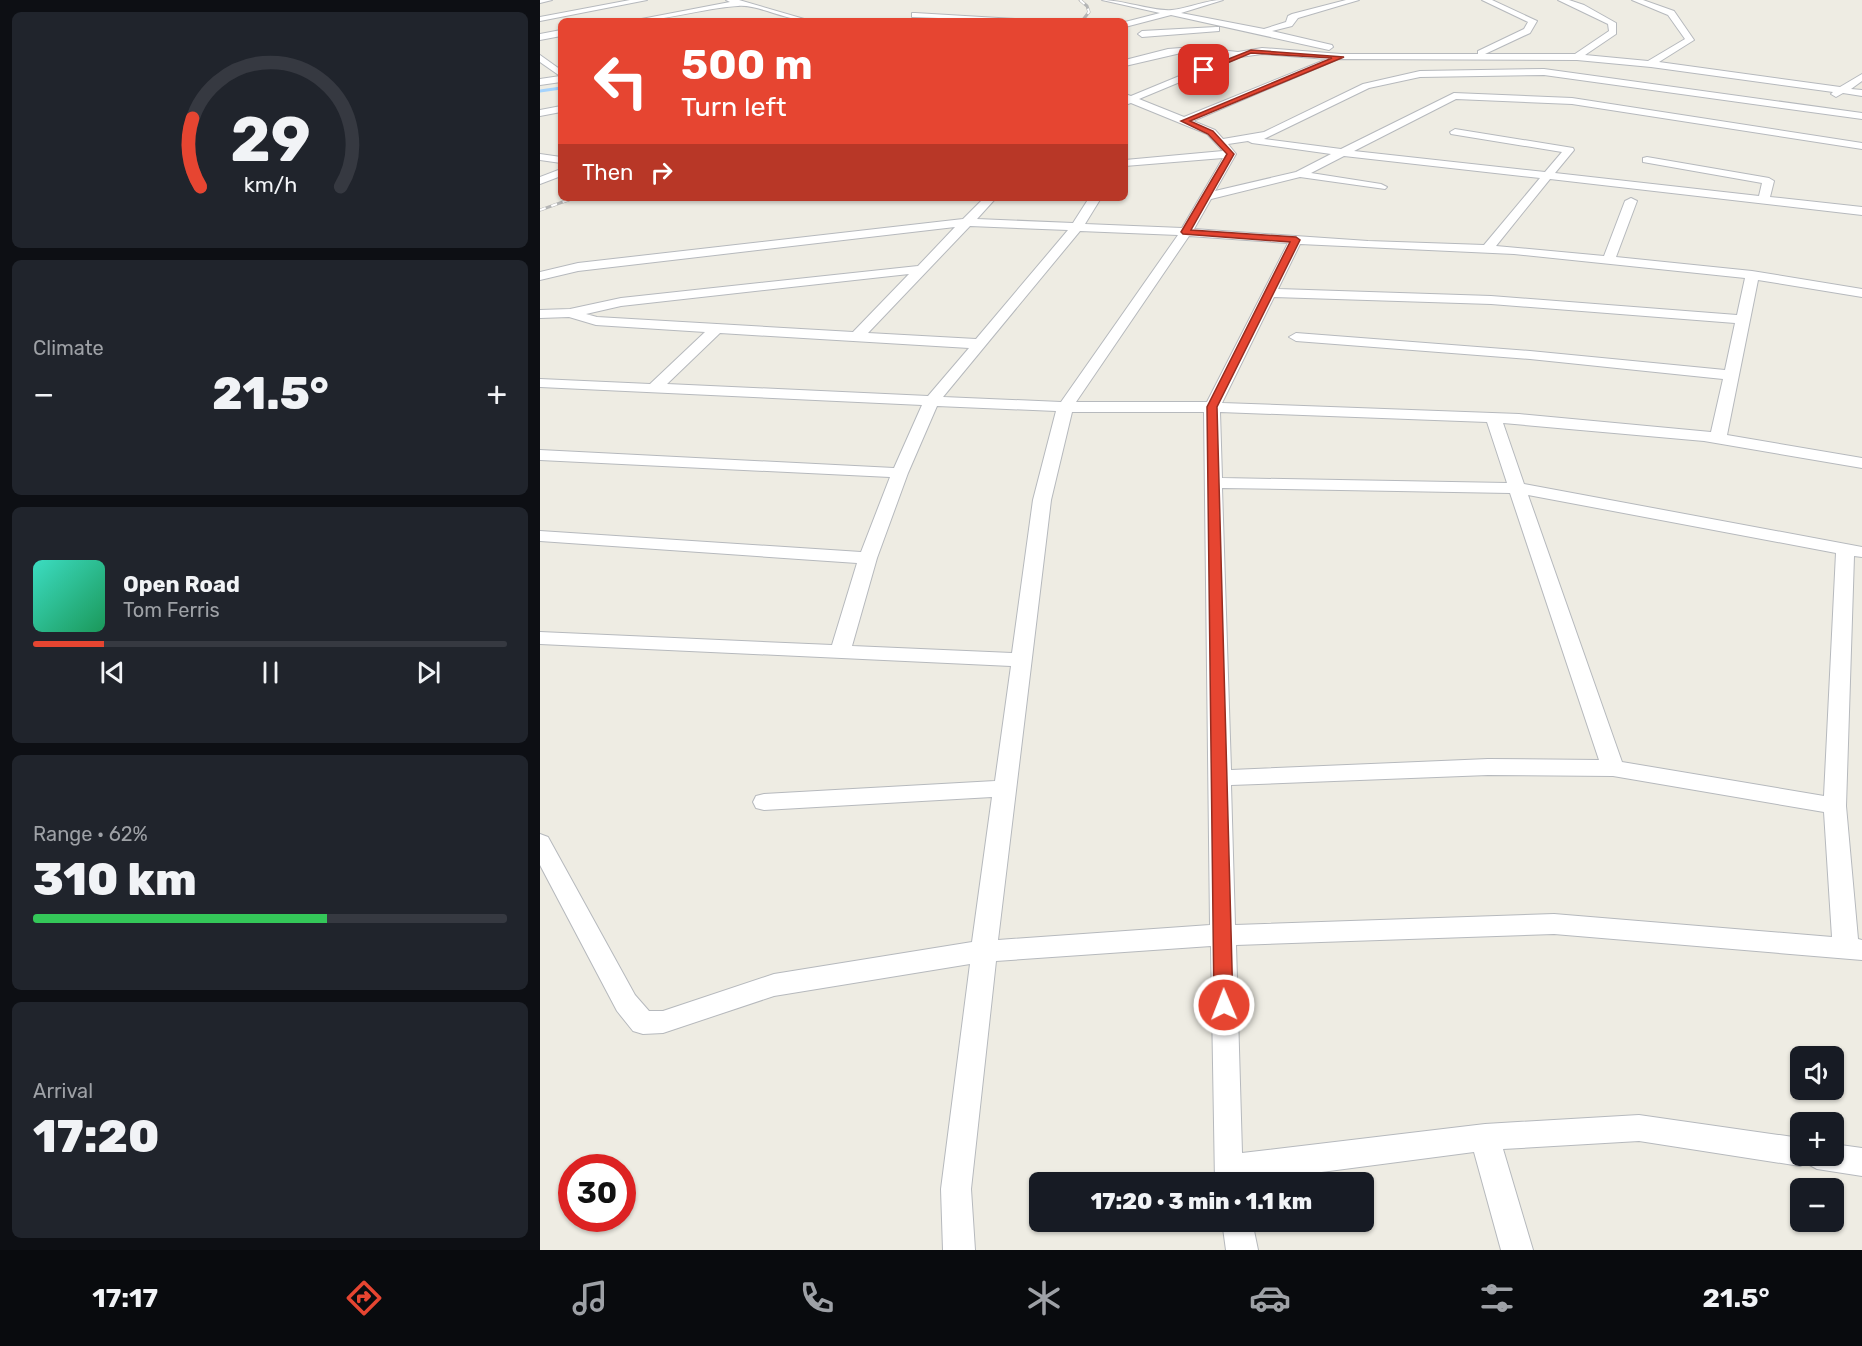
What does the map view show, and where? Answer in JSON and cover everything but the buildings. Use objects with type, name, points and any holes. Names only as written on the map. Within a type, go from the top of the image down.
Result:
[{"type":"street","points":[[540,1],[548,0]]},
{"type":"street","points":[[540,19],[643,0]]},
{"type":"street","points":[[730,0],[796,18]]},
{"type":"street","points":[[1106,0],[1168,14],[1261,30],[1331,47],[1428,84]]},
{"type":"street","points":[[1128,24],[1214,0]]},
{"type":"street","points":[[1314,0],[1337,5]]},
{"type":"street","points":[[1261,30],[1289,24],[1293,21],[1291,18],[1355,0]]},
{"type":"street","points":[[1476,56],[1527,31],[1533,21],[1509,6],[1486,0]]},
{"type":"street","points":[[1562,0],[1612,23],[1613,32],[1577,57]]},
{"type":"street","points":[[1636,0],[1671,13],[1690,40],[1641,70]]},
{"type":"street","points":[[652,18],[740,3]]},
{"type":"street","points":[[915,15],[965,18]]},
{"type":"street","points":[[1142,34],[1239,27]]},
{"type":"street","points":[[540,37],[558,34]]},
{"type":"street","points":[[1128,62],[1176,49],[1210,50],[1238,55]]},
{"type":"street","points":[[1128,100],[1238,55],[1262,51],[1341,57],[1577,57],[1650,64],[1862,93]]},
{"type":"street","points":[[540,57],[558,73]]},
{"type":"street","points":[[1184,121],[1341,57]]},
{"type":"street","points":[[1130,162],[1231,145],[1267,135],[1366,86],[1430,74],[1544,72],[1628,79],[1862,116]]},
{"type":"street","points":[[540,82],[558,77]]},
{"type":"street","points":[[1757,130],[1801,107],[1843,91],[1862,77]]},
{"type":"street","points":[[1206,197],[1300,174],[1344,153],[1450,94],[1572,101],[1862,146]]},
{"type":"street","points":[[1128,100],[1211,132],[1231,145],[1344,153],[1862,211]]},
{"type":"street","points":[[540,113],[558,110]]},
{"type":"street","points":[[1455,132],[1569,150],[1487,249]]},
{"type":"street","points":[[959,1250],[956,1189],[1042,500],[1065,407],[1186,232],[1231,145]]},
{"type":"street","points":[[540,157],[558,159]]},
{"type":"street","points":[[1647,160],[1768,181],[1764,200]]},
{"type":"street","points":[[540,181],[558,173]]},
{"type":"street","points":[[1300,174],[1380,187]]},
{"type":"street","points":[[857,336],[987,201]]},
{"type":"street","points":[[840,652],[868,558],[900,473],[931,402],[1077,227],[1093,201]]},
{"type":"street","points":[[1609,258],[1631,201]]},
{"type":"street","points":[[540,276],[578,267],[968,222],[1186,232],[1609,258],[1752,275],[1862,293]]},
{"type":"street","points":[[1229,1172],[1212,407],[1296,240]]},
{"type":"street","points":[[540,314],[570,313],[621,302],[922,269]]},
{"type":"street","points":[[1718,438],[1752,275]]},
{"type":"street","points":[[1269,293],[1491,300],[1743,320]]},
{"type":"street","points":[[570,313],[596,321],[980,344]]},
{"type":"street","points":[[652,389],[717,328]]},
{"type":"street","points":[[1296,337],[1530,354],[1731,375]]},
{"type":"street","points":[[540,383],[1065,407],[1212,407],[1493,418],[1718,438],[1862,463]]},
{"type":"street","points":[[1493,418],[1613,768]]},
{"type":"street","points":[[540,455],[900,473]]},
{"type":"street","points":[[540,843],[626,1003],[643,1023],[663,1022],[774,985],[984,951],[1222,935],[1554,924],[1854,949],[1835,806],[1853,550],[1517,488],[1213,483]]},
{"type":"street","points":[[540,536],[868,558]]},
{"type":"street","points":[[540,638],[1022,660]]},
{"type":"street","points":[[1219,778],[1488,767],[1613,768],[1835,806]]},
{"type":"street","points":[[764,802],[1005,788]]},
{"type":"street","points":[[1255,1172],[1485,1137],[1639,1128],[1790,1151]]},
{"type":"street","points":[[1485,1137],[1517,1250]]},
{"type":"street","points":[[1844,1159],[1862,1162]]},
{"type":"street","points":[[1239,1232],[1242,1250]]},
{"type":"waterway","points":[[540,91],[558,88]]},
{"type":"railway","points":[[1080,0],[1087,6],[1089,12],[1084,18]]},
{"type":"railway","points":[[540,210],[566,201]]},
{"type":"route","points":[[1204,70],[1251,51],[1341,57],[1299,72],[1184,121],[1211,132],[1231,154],[1186,232],[1296,240],[1212,407],[1224,1005]]}]
